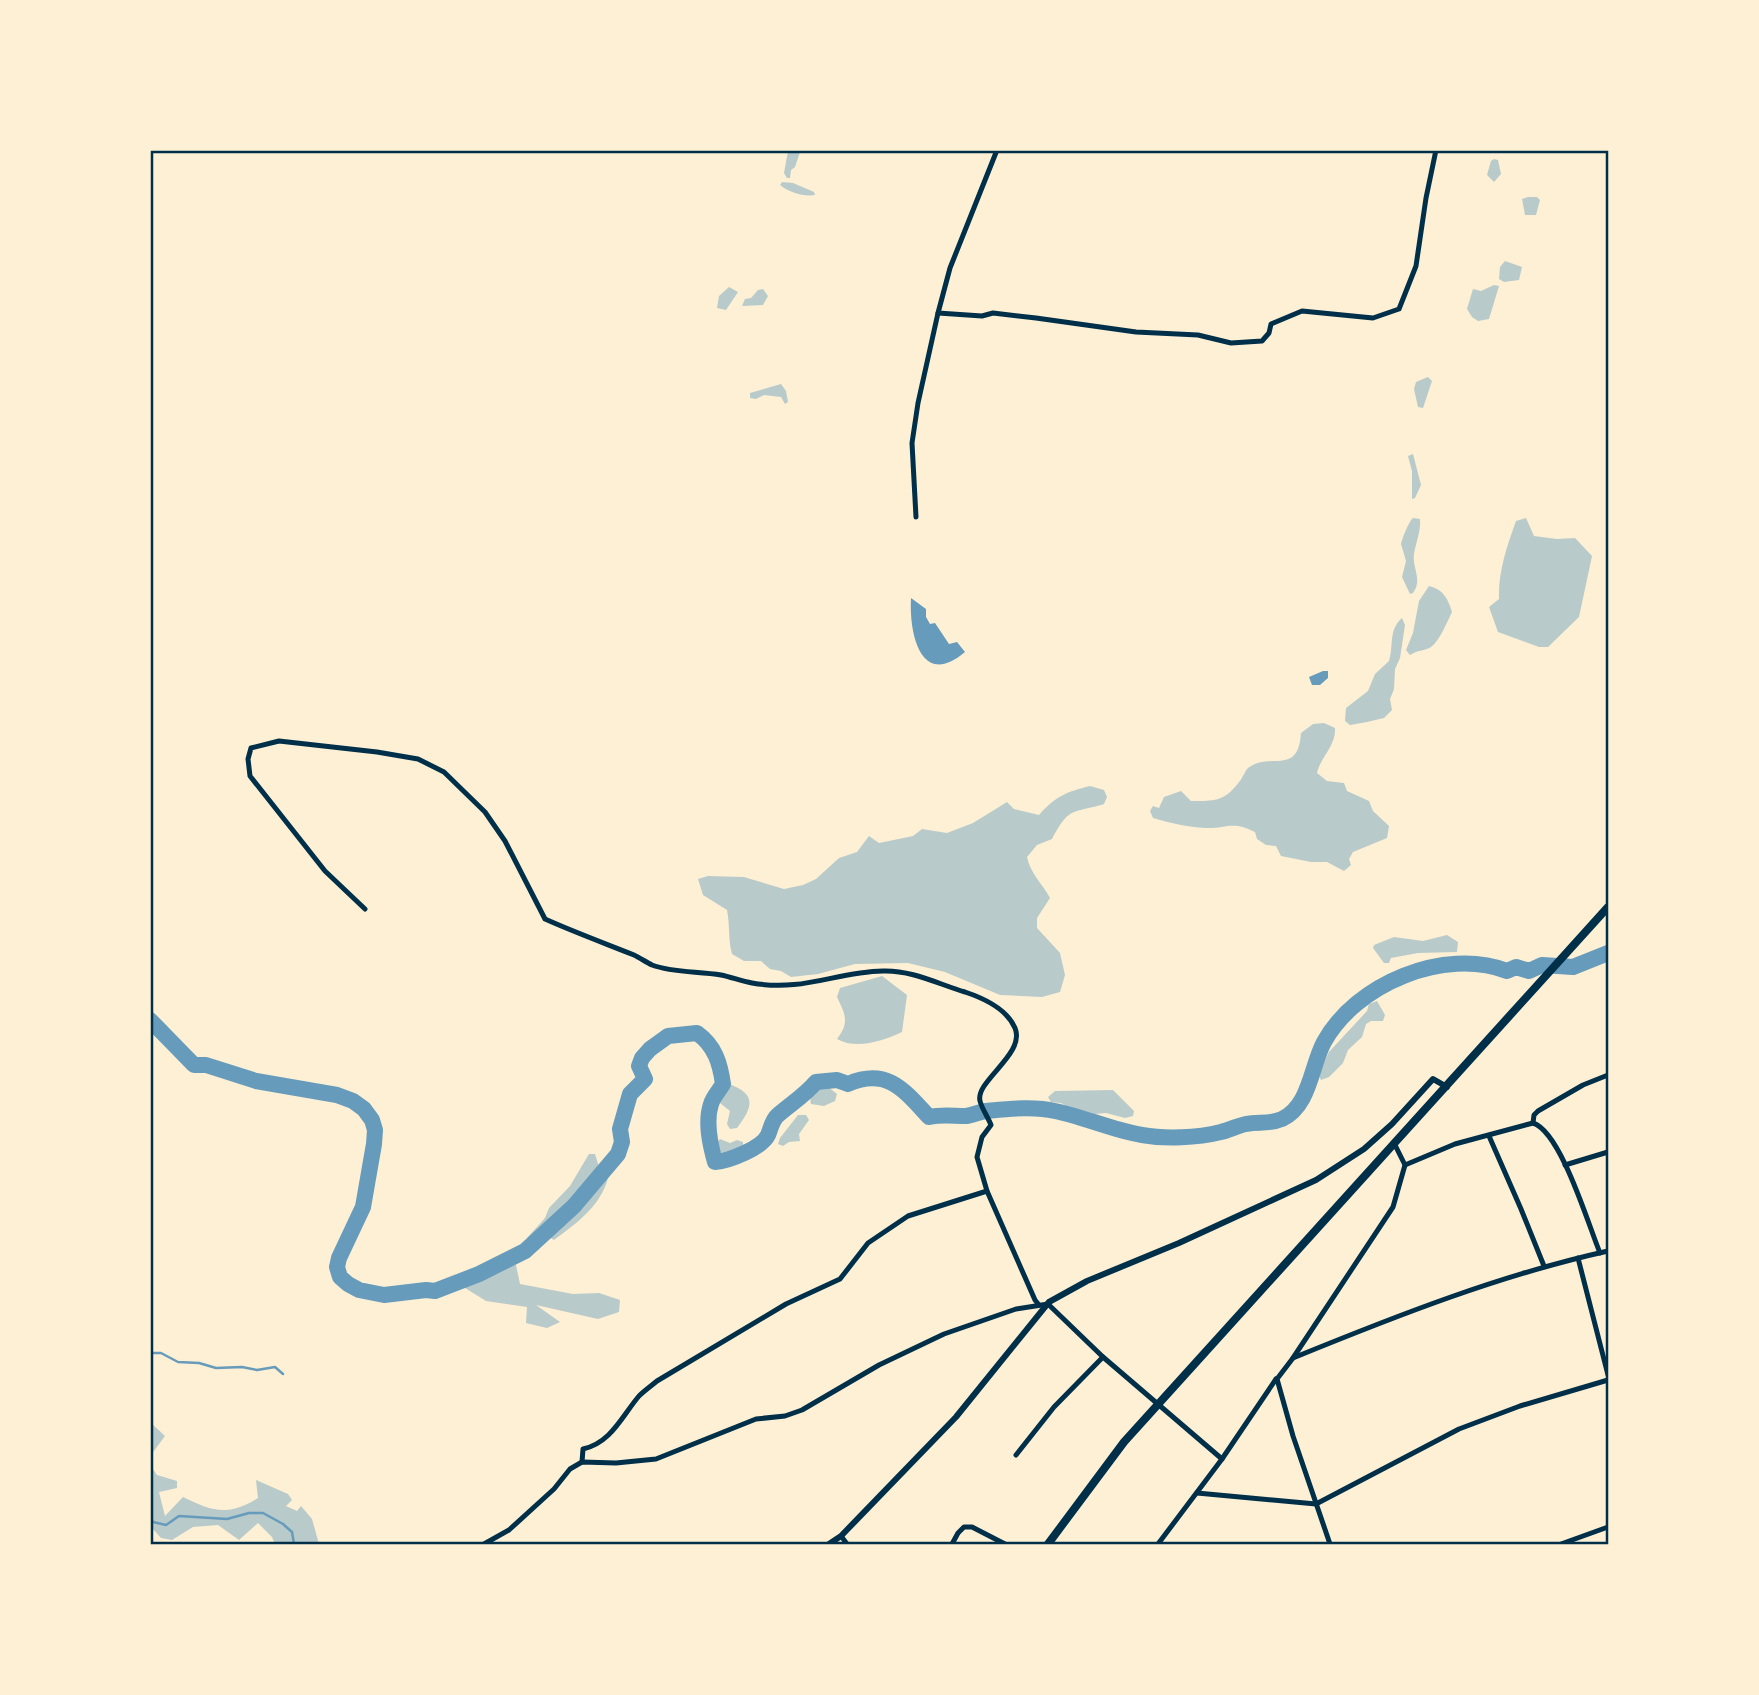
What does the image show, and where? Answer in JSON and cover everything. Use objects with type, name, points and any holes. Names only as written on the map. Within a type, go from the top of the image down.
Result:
[{"type":"main road","points":[[1048,1545],[1124,1442],[1608,907]]},
{"type":"street","points":[[916,517],[912,443],[918,403],[950,268],[997,150]]},
{"type":"street","points":[[938,313],[1025,316],[1136,332],[1198,335],[1231,343],[1262,341],[1269,333],[1271,324],[1302,311],[1373,318],[1399,309],[1416,265],[1436,150]]},
{"type":"street","points":[[365,909],[325,871],[250,776],[248,759],[251,748],[279,741],[377,752],[418,759],[444,772],[485,813],[505,841],[545,919],[609,947],[635,955],[654,966],[782,987],[812,984],[866,972],[911,973],[994,1004],[1015,1027],[1017,1035],[1005,1061],[981,1087],[979,1099],[991,1125],[982,1136],[977,1157],[987,1191],[1039,1306]]},
{"type":"street","points":[[1533,1123],[1534,1115],[1538,1111],[1608,1074]]},
{"type":"street","points":[[829,1545],[841,1536],[956,1417],[1048,1304],[1087,1281],[1179,1243],[1316,1180],[1364,1149],[1392,1124],[1433,1079],[1447,1087]]},
{"type":"street","points":[[1405,1165],[1455,1144],[1533,1123],[1541,1126],[1565,1165],[1600,1253]]},
{"type":"street","points":[[1489,1136],[1544,1266]]},
{"type":"street","points":[[1158,1545],[1293,1358],[1393,1207],[1405,1165],[1395,1145]]},
{"type":"street","points":[[1565,1165],[1608,1152]]},
{"type":"street","points":[[582,1462],[583,1449],[597,1446],[623,1419],[640,1395],[657,1381],[786,1304],[840,1279],[868,1243],[908,1216],[987,1191]]},
{"type":"street","points":[[1293,1358],[1403,1314],[1544,1266],[1608,1251]]},
{"type":"street","points":[[1197,1493],[1316,1504],[1459,1429],[1608,1378],[1578,1258]]},
{"type":"street","points":[[484,1545],[509,1530],[554,1489],[570,1469],[582,1462],[617,1463],[656,1459],[756,1419],[785,1416],[802,1410],[879,1365],[944,1334],[1016,1308],[1048,1304]]},
{"type":"street","points":[[1048,1304],[1103,1357],[1222,1459]]},
{"type":"street","points":[[1016,1455],[1054,1407],[1103,1357]]},
{"type":"street","points":[[1277,1379],[1330,1545]]},
{"type":"street","points":[[952,1545],[964,1527],[972,1527],[1005,1545]]},
{"type":"street","points":[[1561,1545],[1608,1527]]},
{"type":"street","points":[[841,1536],[847,1545]]},
{"type":"shaded area","points":[[788,151],[800,152],[790,178],[784,173]]},
{"type":"shaded area","points":[[1494,159],[1498,160],[1501,174],[1494,182],[1487,175]]},
{"type":"shaded area","points":[[782,182],[793,183],[814,192],[815,195],[792,192],[780,185]]},
{"type":"shaded area","points":[[1537,197],[1540,200],[1536,215],[1525,215],[1522,199]]},
{"type":"shaded area","points":[[1505,261],[1522,267],[1519,280],[1504,282],[1499,279],[1500,267]]},
{"type":"shaded area","points":[[1494,285],[1499,286],[1489,319],[1478,321],[1467,309],[1473,289],[1481,291]]},
{"type":"shaded area","points":[[729,287],[738,292],[726,310],[717,308],[719,296]]},
{"type":"shaded area","points":[[763,289],[768,296],[763,305],[742,306],[745,299]]},
{"type":"shaded area","points":[[1428,377],[1432,381],[1423,408],[1418,407],[1414,389],[1416,382]]},
{"type":"shaded area","points":[[781,384],[786,391],[788,402],[785,404],[781,397],[764,395],[756,399],[750,398],[750,393]]},
{"type":"shaded area","points":[[1413,454],[1421,485],[1412,499],[1412,471],[1408,456]]},
{"type":"shaded area","points":[[1413,518],[1420,519],[1420,523],[1414,554],[1417,583],[1410,594],[1402,577],[1406,561],[1401,544]]},
{"type":"shaded area","points":[[1526,518],[1534,536],[1575,538],[1592,556],[1579,617],[1548,647],[1539,647],[1498,632],[1489,607],[1499,599],[1506,550],[1516,521]]},
{"type":"shaded area","points":[[1429,586],[1444,595],[1452,612],[1434,644],[1410,655],[1406,650],[1413,633],[1419,601]]},
{"type":"shaded area","points":[[1402,618],[1405,625],[1390,699],[1392,710],[1384,718],[1350,725],[1345,721],[1346,708],[1368,691],[1375,674],[1389,661],[1393,633]]},
{"type":"shaded area","points":[[1324,723],[1335,728],[1335,734],[1317,773],[1327,781],[1344,783],[1347,791],[1369,801],[1373,811],[1389,826],[1387,838],[1353,852],[1349,859],[1351,865],[1344,871],[1327,862],[1281,856],[1276,846],[1266,845],[1257,839],[1255,832],[1240,826],[1199,827],[1153,818],[1150,811],[1153,806],[1159,808],[1164,797],[1181,791],[1191,801],[1223,797],[1234,789],[1248,768],[1256,763],[1282,761],[1295,755],[1301,733],[1313,724]]},
{"type":"shaded area","points":[[1090,786],[1104,790],[1107,797],[1104,804],[1072,813],[1063,821],[1052,839],[1037,845],[1027,857],[1033,873],[1050,898],[1037,918],[1037,928],[1060,953],[1065,975],[1060,992],[1042,997],[1000,995],[945,972],[908,963],[855,964],[818,974],[791,977],[770,969],[761,961],[744,961],[732,954],[727,910],[703,895],[698,879],[708,876],[744,877],[784,889],[803,885],[816,879],[839,858],[857,852],[869,836],[879,843],[913,836],[922,829],[947,833],[973,823],[1007,802],[1014,809],[1039,815],[1062,796]]},
{"type":"shaded area","points":[[1447,935],[1458,942],[1457,952],[1418,953],[1391,958],[1389,963],[1384,963],[1373,948],[1374,945],[1394,937],[1423,941]]},
{"type":"shaded area","points":[[882,976],[907,995],[902,1032],[861,1044],[837,1039],[845,1023],[837,997],[840,988]]},
{"type":"shaded area","points":[[1377,1001],[1385,1015],[1383,1021],[1366,1024],[1362,1037],[1348,1050],[1343,1063],[1329,1077],[1321,1080],[1318,1074],[1329,1052],[1367,1011],[1369,1004]]},
{"type":"shaded area","points":[[729,1084],[744,1092],[750,1102],[737,1128],[730,1129],[727,1124],[730,1111],[720,1103]]},
{"type":"shaded area","points":[[819,1086],[827,1086],[837,1094],[835,1101],[824,1106],[811,1104],[812,1094]]},
{"type":"shaded area","points":[[1113,1090],[1134,1111],[1133,1116],[1125,1118],[1106,1113],[1083,1115],[1061,1103],[1051,1102],[1048,1097],[1055,1091]]},
{"type":"shaded area","points":[[798,1115],[806,1115],[809,1120],[799,1134],[800,1141],[789,1142],[783,1146],[778,1144],[780,1138]]},
{"type":"shaded area","points":[[720,1139],[730,1143],[737,1140],[743,1142],[743,1149],[726,1154],[716,1151],[714,1146]]},
{"type":"shaded area","points":[[589,1154],[595,1154],[599,1167],[609,1172],[596,1203],[554,1240],[549,1237],[547,1227],[529,1241],[527,1238],[545,1218],[549,1208],[570,1186]]},
{"type":"shaded area","points":[[516,1265],[520,1284],[573,1294],[599,1293],[620,1300],[619,1312],[598,1319],[536,1305],[560,1322],[547,1328],[526,1323],[527,1307],[486,1301],[462,1286],[497,1267]]},
{"type":"shaded area","points":[[151,1423],[165,1436],[151,1455]]},
{"type":"shaded area","points":[[150,1465],[157,1475],[177,1481],[177,1488],[159,1492],[165,1516],[183,1497],[220,1510],[237,1508],[258,1498],[256,1480],[288,1494],[292,1500],[286,1506],[297,1511],[301,1506],[312,1519],[319,1544],[275,1544],[258,1523],[239,1540],[218,1525],[193,1527],[172,1540],[161,1538],[151,1527]]},
{"type":"water","points":[[911,598],[926,609],[930,624],[935,623],[949,644],[957,642],[965,652],[950,662],[937,664],[928,661],[915,640]]},
{"type":"water","points":[[1328,671],[1328,678],[1320,685],[1312,685],[1309,677]]},
{"type":"waterway","points":[[150,1020],[194,1065],[206,1065],[256,1081],[337,1095],[364,1109],[375,1130],[374,1144],[363,1207],[337,1267],[340,1277],[348,1284],[359,1290],[384,1295],[435,1291],[479,1274],[525,1251],[574,1206],[618,1154],[622,1142],[620,1129],[630,1094],[645,1079],[639,1066],[642,1058],[668,1036],[697,1033],[712,1049],[718,1062],[723,1084],[712,1101],[708,1118],[715,1162],[759,1145],[765,1140],[776,1117],[816,1082],[837,1080],[848,1084],[874,1078],[894,1084],[903,1090],[929,1117],[966,1116],[1003,1109],[1047,1109],[1142,1135],[1192,1137],[1250,1123],[1277,1121],[1291,1113],[1299,1105],[1324,1042],[1338,1021],[1357,1003],[1404,976],[1456,964],[1482,965],[1507,971],[1516,967],[1529,971],[1542,965],[1573,967],[1608,953]]},
{"type":"waterway","points":[[150,1353],[161,1353],[178,1362],[199,1363],[216,1368],[242,1367],[257,1370],[275,1367],[283,1374]]},
{"type":"waterway","points":[[150,1519],[166,1525],[179,1516],[227,1519],[249,1513],[263,1513],[292,1532],[294,1544]]}]
